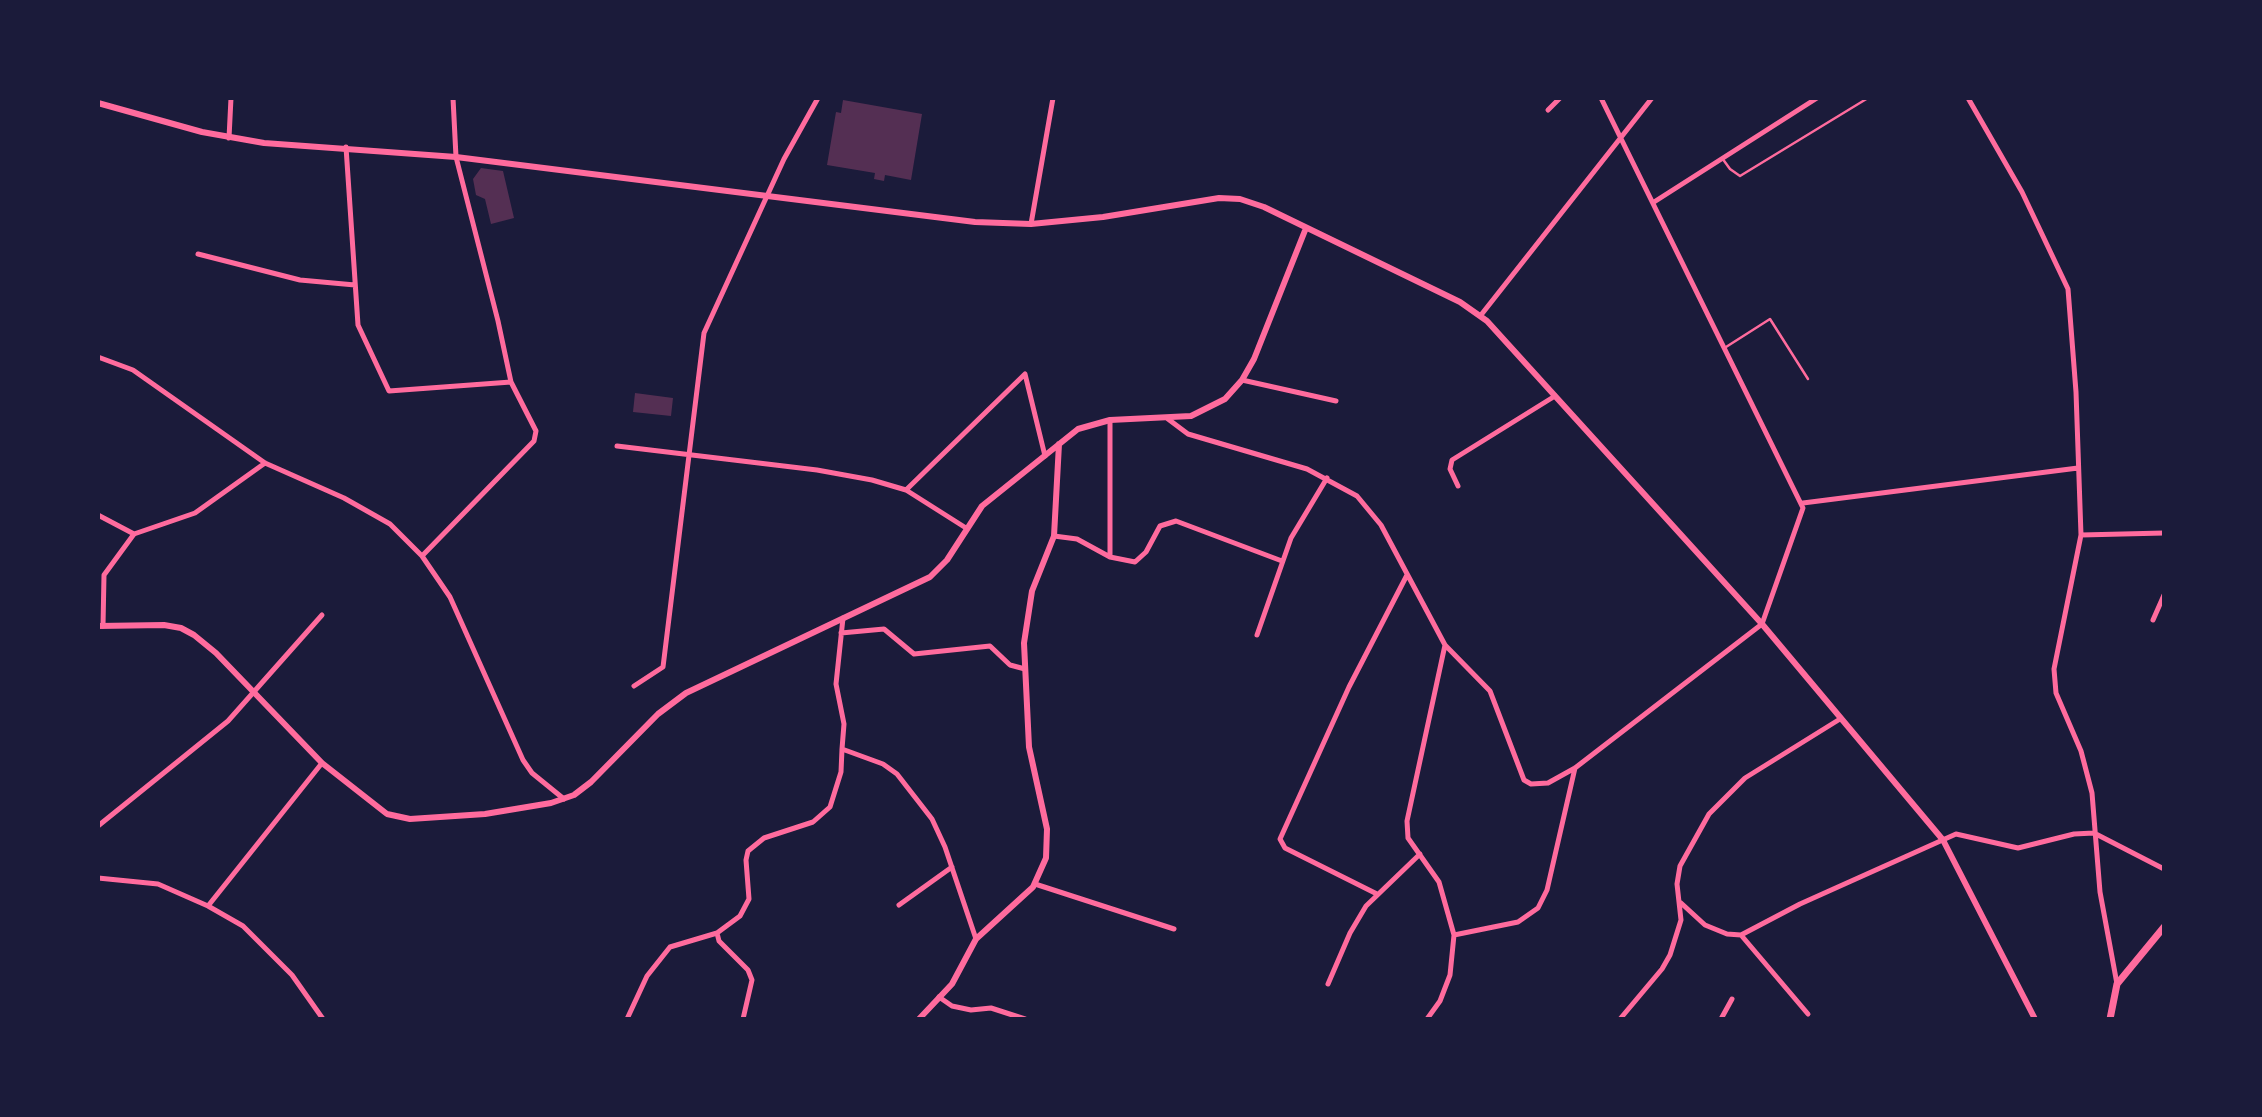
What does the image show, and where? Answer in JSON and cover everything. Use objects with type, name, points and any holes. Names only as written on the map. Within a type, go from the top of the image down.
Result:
[{"type":"main road","points":[[2110,1019],[2117,984],[2164,927]]},
{"type":"street","points":[[229,138],[231,98]]},
{"type":"street","points":[[422,556],[534,440],[536,430],[511,382],[456,157],[453,98]]},
{"type":"street","points":[[634,686],[663,667],[704,333],[766,196],[818,98]]},
{"type":"street","points":[[1031,224],[1052,98]]},
{"type":"street","points":[[1548,110],[1560,98]]},
{"type":"street","points":[[1168,419],[1188,434],[1286,460],[1327,478],[1370,508],[1445,645],[1490,691],[1524,780],[1531,784],[1548,783],[1575,768],[1762,624],[1803,512],[1803,503],[1601,98]]},
{"type":"street","points":[[1481,315],[1652,98]]},
{"type":"street","points":[[1654,202],[1816,98]]},
{"type":"street","points":[[1968,98],[2022,192],[2068,289],[2076,392],[2081,535],[2054,669],[2056,693],[2081,751],[2092,793],[2100,892],[2117,984]]},
{"type":"street","points":[[98,103],[229,138],[456,157],[975,222],[1031,224],[1103,217],[1219,198],[1240,199],[1264,207],[1460,302],[1481,315],[1762,624],[1943,840],[2035,1019]]},
{"type":"street","points":[[346,147],[358,325],[389,391],[511,382]]},
{"type":"street","points":[[265,463],[195,513],[134,534],[104,575],[101,626],[164,625],[181,628],[216,653],[322,764],[375,808],[398,818],[485,814],[538,807],[564,799],[591,782],[657,714],[686,693],[930,577],[947,560],[982,506],[1078,429],[1110,419],[1168,419],[1191,416],[1211,408],[1242,380],[1260,345],[1306,228]]},
{"type":"street","points":[[198,254],[300,280],[355,285]]},
{"type":"street","points":[[98,357],[133,370],[265,463],[344,498],[390,524],[422,556],[450,597],[523,760],[532,773],[564,799]]},
{"type":"street","points":[[906,490],[1025,374],[1045,456]]},
{"type":"street","points":[[1242,380],[1336,401]]},
{"type":"street","points":[[1458,485],[1450,469],[1452,460],[1555,396]]},
{"type":"street","points":[[1110,419],[1110,557]]},
{"type":"street","points":[[919,1019],[952,984],[976,939],[1035,884],[1046,858],[1048,844],[1028,747],[1025,668],[1027,608],[1054,536],[1059,444]]},
{"type":"street","points":[[617,446],[844,474],[906,490],[966,528]]},
{"type":"street","points":[[1803,503],[2078,468]]},
{"type":"street","points":[[1257,635],[1297,525],[1327,478]]},
{"type":"street","points":[[98,515],[134,534]]},
{"type":"street","points":[[1054,536],[1077,539],[1110,557],[1135,562],[1146,552],[1160,526],[1176,521],[1282,561]]},
{"type":"street","points":[[2081,535],[2164,533]]},
{"type":"street","points":[[1377,894],[1285,848],[1280,839],[1349,687],[1407,575]]},
{"type":"street","points":[[2153,620],[2164,595]]},
{"type":"street","points":[[98,826],[187,757],[228,721],[322,615]]},
{"type":"street","points":[[627,1019],[647,976],[670,947],[717,933],[740,916],[749,900],[748,851],[764,838],[813,822],[830,807],[841,772],[844,724],[836,684],[843,618]]},
{"type":"street","points":[[841,633],[884,629],[914,654],[990,646],[1010,665],[1025,668]]},
{"type":"street","points":[[1427,1019],[1440,1001],[1450,975],[1454,934],[1439,881],[1408,838],[1408,811],[1445,645]]},
{"type":"street","points":[[1620,1019],[1662,969],[1676,939],[1681,920],[1681,903],[1676,884],[1680,866],[1719,801],[1745,778],[1840,719]]},
{"type":"street","points":[[842,749],[883,764],[897,774],[932,819],[952,867],[976,939]]},
{"type":"street","points":[[208,906],[322,764]]},
{"type":"street","points":[[1454,934],[1518,922],[1538,908],[1548,890],[1575,768]]},
{"type":"street","points":[[1681,903],[1704,925],[1727,934],[1741,935],[1800,904],[1955,834],[2018,848],[2074,834],[2094,833],[2164,869]]},
{"type":"street","points":[[1328,984],[1358,918],[1377,894],[1420,854]]},
{"type":"street","points":[[899,905],[952,867]]},
{"type":"street","points":[[98,878],[158,884],[208,906],[243,926],[263,943],[292,975],[323,1019]]},
{"type":"street","points":[[1035,884],[1174,929]]},
{"type":"street","points":[[717,933],[719,941],[748,970],[752,979],[743,1019]]},
{"type":"street","points":[[1741,935],[1808,1014]]},
{"type":"street","points":[[940,997],[952,1006],[971,1010],[991,1007],[1025,1019]]},
{"type":"street","points":[[1721,1019],[1732,999]]},
{"type":"lane","points":[[1722,158],[1730,169],[1740,176],[1868,98]]},
{"type":"lane","points":[[1726,347],[1770,319],[1808,379]]},
{"type":"building","points":[[843,100],[922,114],[911,180],[885,175],[884,181],[874,179],[875,173],[827,165],[836,112],[841,113]]},
{"type":"building","points":[[481,168],[503,171],[514,218],[491,224],[485,199],[476,195],[473,179]]},
{"type":"building","points":[[635,393],[673,398],[671,416],[633,412]]}]
